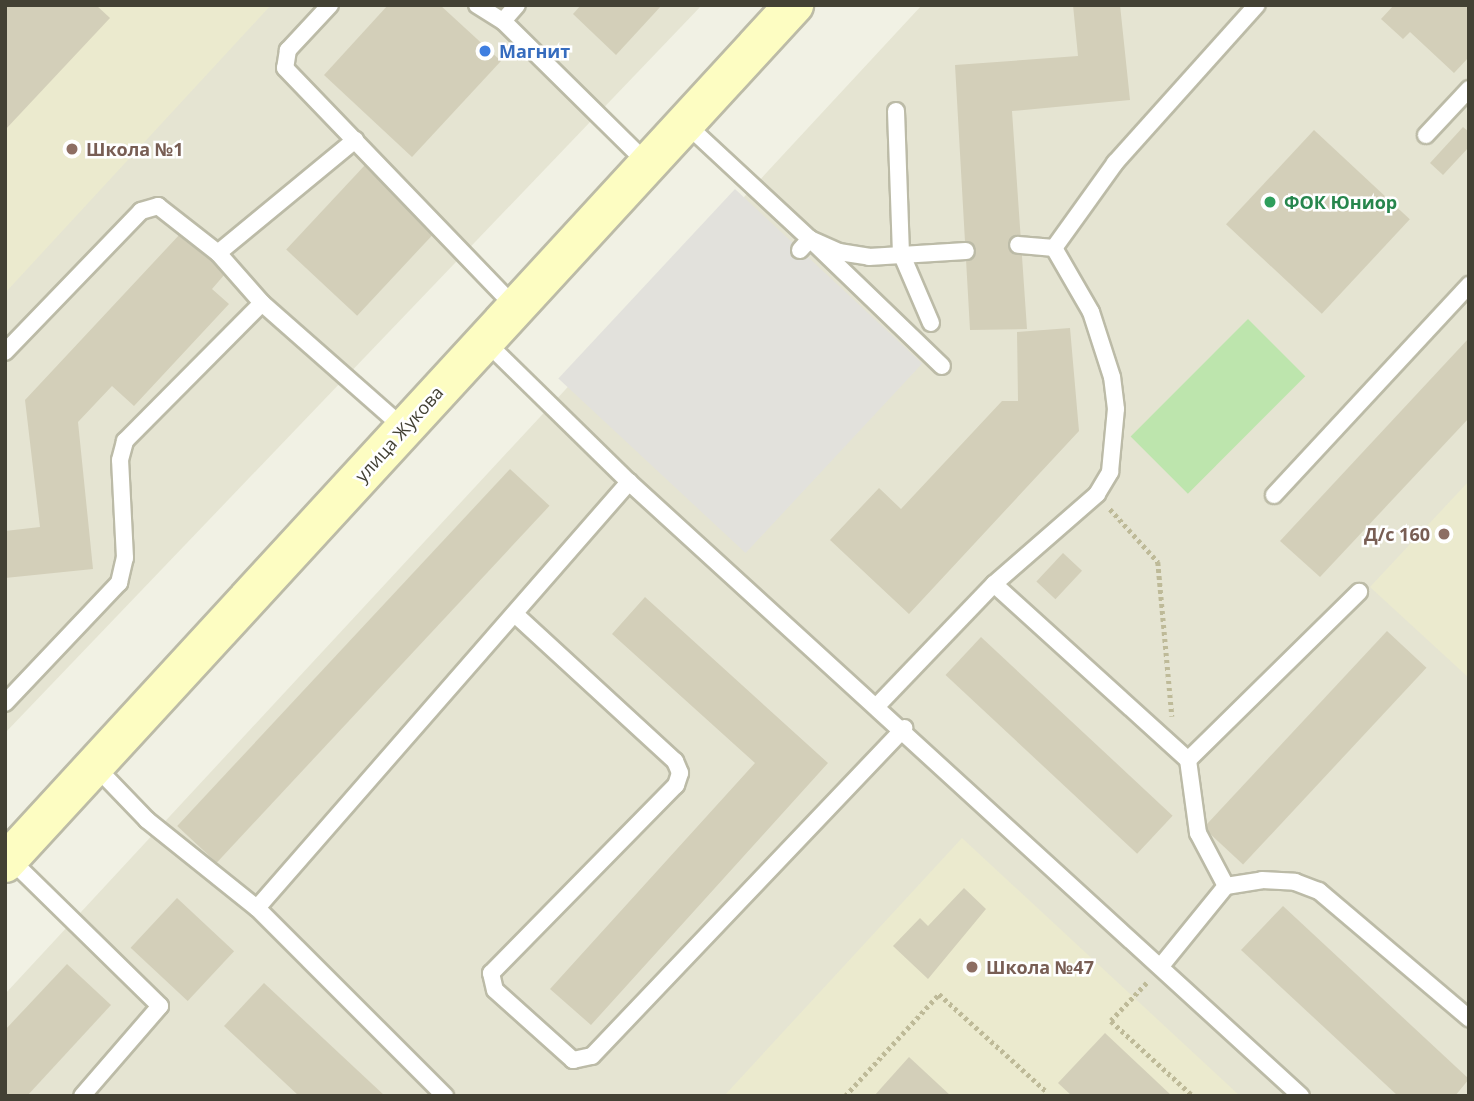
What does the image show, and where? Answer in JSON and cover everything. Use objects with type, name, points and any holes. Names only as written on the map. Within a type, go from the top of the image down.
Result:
[{"type":"street","name":"улица Жукова","points":[[7,861],[96,767],[514,306],[649,165],[794,5]]},
{"type":"lane","points":[[330,5],[288,50],[284,61],[289,73],[514,306]]},
{"type":"lane","points":[[477,5],[503,21],[649,165]]},
{"type":"lane","points":[[503,21],[517,5]]},
{"type":"lane","points":[[1054,248],[1115,163],[1257,5]]},
{"type":"lane","points":[[1426,135],[1469,89]]},
{"type":"lane","points":[[896,111],[901,253],[932,323]]},
{"type":"lane","points":[[685,123],[805,244],[942,366]]},
{"type":"lane","points":[[218,253],[355,140]]},
{"type":"lane","points":[[5,352],[146,207],[163,209],[218,253],[262,303],[404,428]]},
{"type":"lane","points":[[805,244],[869,257],[966,251]]},
{"type":"lane","points":[[1018,245],[1054,248]]},
{"type":"lane","points":[[876,707],[994,584],[1097,494],[1110,472],[1114,442],[1112,377],[1091,312],[1054,248]]},
{"type":"lane","points":[[1274,495],[1469,285]]},
{"type":"lane","points":[[5,703],[119,583],[125,558],[120,460],[125,441],[262,303]]},
{"type":"lane","points":[[484,340],[629,482],[876,707],[904,728],[1301,1096]]},
{"type":"lane","points":[[257,908],[516,615],[629,482]]},
{"type":"lane","points":[[994,584],[1183,755],[1198,833],[1226,886]]},
{"type":"lane","points":[[1183,755],[1359,592]]},
{"type":"lane","points":[[516,615],[675,761],[680,773],[676,785],[491,973],[495,990],[573,1060],[592,1056],[904,728]]},
{"type":"lane","points":[[96,767],[147,820],[257,908],[445,1096]]},
{"type":"lane","points":[[7,861],[160,1006],[82,1096]]},
{"type":"lane","points":[[1161,967],[1226,886],[1262,880],[1311,887],[1469,1018]]},
{"type":"path","points":[[1097,494],[1158,562],[1183,755]]},
{"type":"path","points":[[1161,967],[1111,1021],[1193,1096]]},
{"type":"path","points":[[845,1096],[939,993],[1047,1092]]},
{"type":"shaded area","points":[[5,5],[702,5],[5,733]]},
{"type":"shaded area","name":"Школа №1","points":[[5,5],[271,5],[5,293]]},
{"type":"shaded area","points":[[922,5],[1469,5],[1469,1096],[5,1096],[5,994]]},
{"type":"shaded area","points":[[735,189],[922,364],[746,553],[558,378]]},
{"type":"shaded area","name":"Д/с 160","points":[[1469,481],[1469,678],[1370,587]]},
{"type":"shaded area","name":"Школа №47","points":[[962,838],[1240,1096],[724,1096]]},
{"type":"green space","points":[[1248,319],[1305,376],[1188,494],[1131,436]]},
{"type":"building","points":[[7,5],[96,5],[110,18],[5,130]]},
{"type":"building","points":[[388,5],[440,5],[501,61],[412,157],[324,75]]},
{"type":"building","points":[[581,5],[662,5],[616,55],[573,14]]},
{"type":"building","points":[[1073,5],[1120,5],[1130,100],[1012,111],[1027,329],[970,330],[955,65],[1078,56]]},
{"type":"building","points":[[1394,5],[1469,5],[1469,57],[1454,73],[1410,32],[1403,39],[1381,19]]},
{"type":"building","points":[[1463,127],[1469,132],[1469,147],[1443,175],[1430,163]]},
{"type":"building","points":[[1314,130],[1410,219],[1322,314],[1226,224]]},
{"type":"building","points":[[366,164],[437,230],[357,316],[286,250]]},
{"type":"building","points":[[181,233],[225,274],[212,289],[229,304],[134,406],[112,386],[78,422],[93,569],[5,578],[5,531],[40,527],[25,400]]},
{"type":"building","points":[[1070,328],[1079,431],[909,614],[830,540],[879,488],[901,509],[1002,401],[1018,401],[1017,332]]},
{"type":"building","points":[[1469,338],[1469,418],[1320,577],[1280,541]]},
{"type":"building","points":[[510,469],[549,506],[217,863],[177,826]]},
{"type":"building","points":[[1063,553],[1082,571],[1055,599],[1036,582]]},
{"type":"building","points":[[645,597],[828,763],[591,1025],[550,989],[755,763],[612,634]]},
{"type":"building","points":[[1387,631],[1426,668],[1243,865],[1204,828]]},
{"type":"building","points":[[981,637],[1173,816],[1137,854],[946,675]]},
{"type":"building","points":[[964,888],[986,909],[928,979],[893,946],[920,918],[928,926]]},
{"type":"building","points":[[177,898],[234,951],[188,1001],[131,948]]},
{"type":"building","points":[[1283,906],[1469,1079],[1455,1096],[1398,1096],[1241,950]]},
{"type":"building","points":[[67,964],[111,1005],[27,1096],[5,1096],[5,1030]]},
{"type":"building","points":[[264,983],[385,1096],[299,1096],[224,1026]]},
{"type":"building","points":[[1105,1033],[1172,1096],[1072,1096],[1058,1083]]},
{"type":"building","points":[[909,1057],[951,1096],[874,1096]]},
{"type":"place","name":"Магнит","points":[[485,51]]},
{"type":"place","name":"Школа №1","points":[[72,149]]},
{"type":"place","name":"ФОК Юниор","points":[[1270,202]]},
{"type":"place","name":"Д/с 160","points":[[1444,534]]},
{"type":"place","name":"Школа №47","points":[[972,967]]}]
